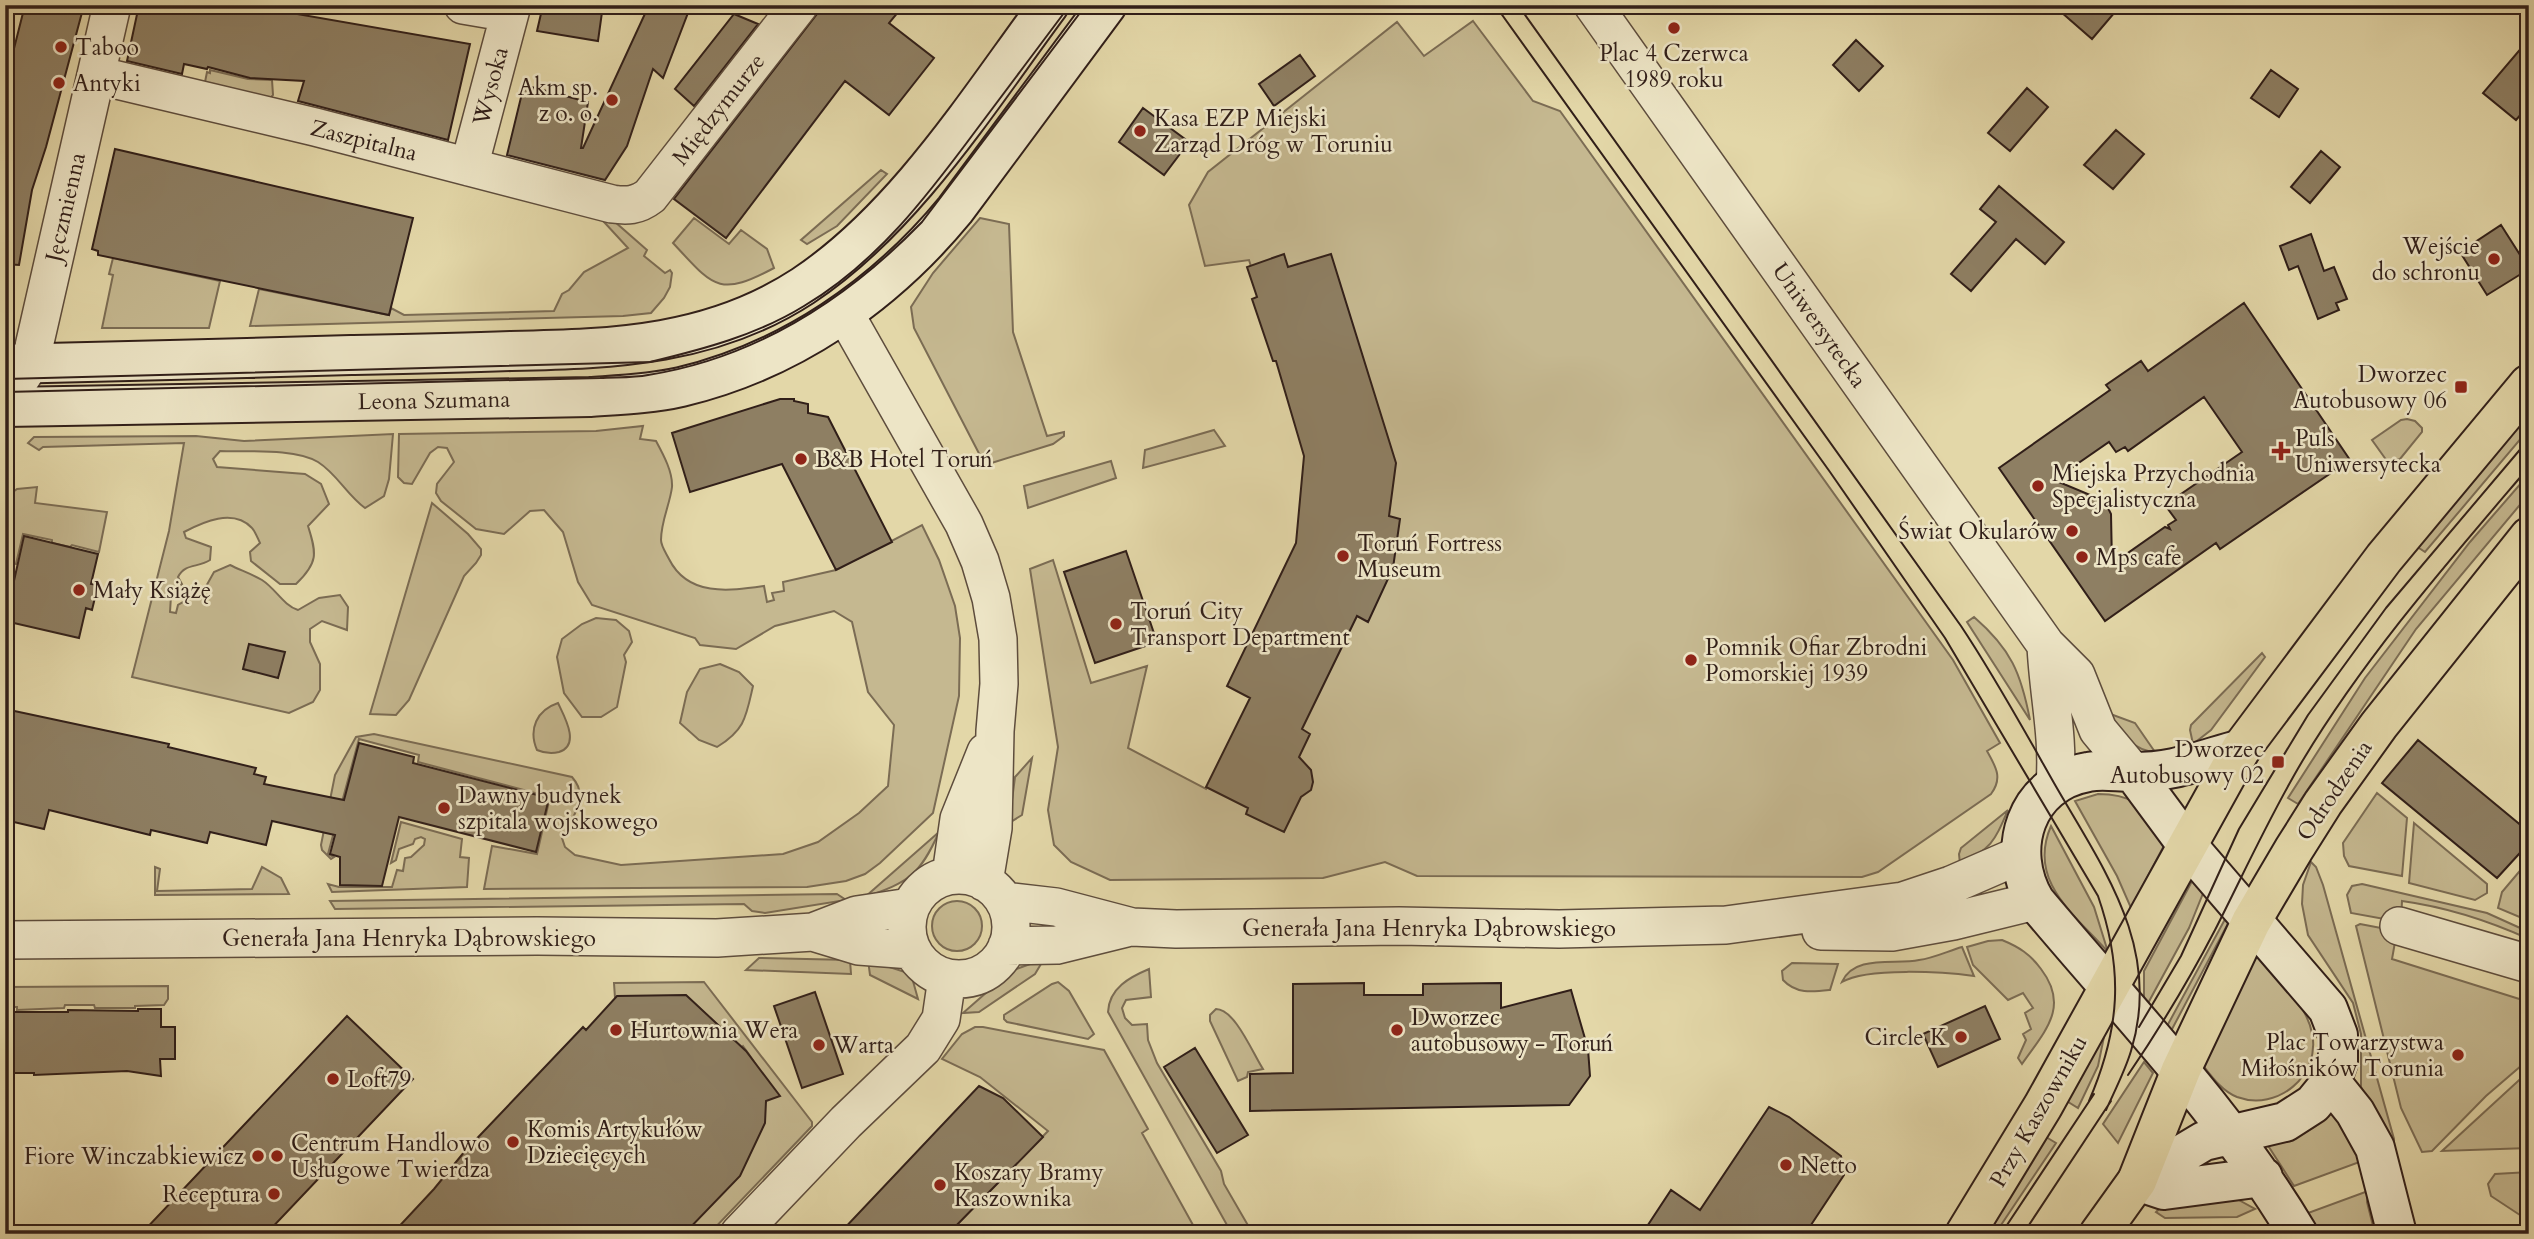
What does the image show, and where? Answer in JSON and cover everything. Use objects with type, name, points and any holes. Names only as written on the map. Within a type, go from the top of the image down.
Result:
[{"type":"main road","points":[[2110,986],[2241,749],[2384,558],[2529,384]]},
{"type":"main road","name":"Odrodzenia","points":[[2181,1070],[2251,922],[2318,811],[2363,748],[2529,537]]},
{"type":"main road","name":"Przy Kaszowniku","points":[[1965,1234],[2043,1106],[2110,986]]},
{"type":"main road","points":[[2099,1234],[2137,1181],[2181,1070]]},
{"type":"street","name":"Jęczmienna","points":[[5,404],[96,75],[112,5]]},
{"type":"street","points":[[463,5],[511,9]]},
{"type":"street","name":"Międzymurze","points":[[632,205],[641,203],[650,196],[799,5]]},
{"type":"street","name":"Leona Szumana","points":[[18,364],[584,350],[680,338],[731,323],[769,306],[803,286],[842,257],[882,220],[921,177],[1049,5]]},
{"type":"street","name":"Leona Szumana","points":[[5,404],[590,397],[678,388],[716,378],[794,344],[845,314],[895,274],[955,211],[1107,5]]},
{"type":"street","name":"Uniwersytecka","points":[[1593,5],[2046,645],[2076,675],[2098,730],[2133,772]]},
{"type":"street","name":"Wysoka","points":[[469,167],[511,9]]},
{"type":"street","name":"Zaszpitalna","points":[[96,75],[315,127],[612,204],[632,205]]},
{"type":"street","points":[[845,314],[949,495],[980,561],[991,598],[998,639],[999,684],[995,731],[959,819],[980,886],[1009,916],[1010,931],[1007,946],[997,962],[983,973],[966,978],[947,978],[927,967],[912,950],[906,929],[911,907],[920,892],[934,881],[980,886]]},
{"type":"street","points":[[2046,645],[2048,682],[2057,742],[2055,784]]},
{"type":"street","points":[[2241,749],[2174,768],[2133,772],[2087,772],[2055,784],[2041,797],[2027,820],[2020,855],[2024,878],[2035,901],[2181,1070],[2263,1177],[2298,1234]]},
{"type":"street","points":[[2133,772],[2187,845],[2328,1009],[2338,1035],[2338,1062],[2331,1082],[2314,1104],[2285,1122],[2204,1141],[2137,1181]]},
{"type":"street","name":"Generała Jana Henryka Dąbrowskiego","points":[[1007,946],[1057,945],[1132,927],[1399,926],[1559,929],[1726,925],[1903,901],[1951,885],[2020,855]]},
{"type":"street","name":"Generała Jana Henryka Dąbrowskiego","points":[[980,886],[1132,927]]},
{"type":"street","name":"Generała Jana Henryka Dąbrowskiego","points":[[1726,925],[1766,931],[1892,932],[1953,921],[2035,901]]},
{"type":"street","name":"Generała Jana Henryka Dąbrowskiego","points":[[5,940],[537,936],[717,939],[813,932],[857,915],[911,907]]},
{"type":"street","points":[[2399,926],[2529,964]]},
{"type":"street","name":"Generała Jana Henryka Dąbrowskiego","points":[[813,932],[859,946],[912,950]]},
{"type":"street","points":[[739,1234],[846,1122],[923,1048],[942,1018],[947,978]]},
{"type":"street","points":[[2331,1082],[2355,1112],[2375,1148],[2397,1234]]},
{"type":"street","points":[[2137,1181],[2164,1189],[2263,1177]]},
{"type":"shaded area","points":[[1473,21],[1533,101],[1560,111],[1953,660],[2000,743],[1987,751],[1997,778],[1991,794],[1878,872],[1862,877],[1417,876],[1385,862],[1323,878],[1110,880],[1071,862],[1054,845],[1048,810],[1058,747],[1030,569],[1053,560],[1091,683],[1147,666],[1128,748],[1206,789],[1255,694],[1302,547],[1310,454],[1249,260],[1205,266],[1189,205],[1208,172],[1397,22],[1424,56]]},
{"type":"shaded area","points":[[210,70],[248,79],[272,80],[273,95],[268,101],[203,92],[207,72],[210,73]]},
{"type":"shaded area","points":[[881,170],[887,174],[837,226],[807,244],[801,240]]},
{"type":"shaded area","points":[[593,210],[607,215],[647,250],[644,256],[665,273],[670,270],[672,273],[670,287],[651,313],[250,326],[259,289],[389,315],[391,308],[404,315],[554,311],[562,294],[569,290],[584,272],[628,248]]},
{"type":"shaded area","points":[[694,218],[729,244],[741,230],[767,249],[774,268],[740,283],[728,285],[708,278],[673,243]]},
{"type":"shaded area","points":[[980,218],[1009,224],[1013,332],[1047,436],[1064,432],[1064,436],[1053,444],[985,465],[914,328],[911,307],[933,273]]},
{"type":"shaded area","points":[[113,258],[220,281],[209,328],[102,328],[113,275],[109,274]]},
{"type":"shaded area","points":[[2529,413],[2529,429],[2425,552],[2416,546]]},
{"type":"shaded area","points":[[2401,420],[2415,421],[2422,428],[2422,432],[2400,459],[2387,461],[2372,440]]},
{"type":"shaded area","points":[[643,426],[640,439],[656,441],[672,481],[662,526],[662,545],[677,571],[698,586],[724,590],[764,586],[767,602],[774,600],[772,593],[784,591],[783,582],[836,570],[922,525],[939,560],[955,606],[960,638],[959,696],[933,813],[880,863],[865,874],[846,881],[807,887],[484,889],[492,846],[537,854],[550,797],[418,762],[419,755],[359,739],[328,854],[334,857],[331,859],[321,845],[335,775],[356,737],[374,734],[572,777],[580,792],[580,799],[562,838],[565,847],[575,855],[621,865],[783,854],[818,842],[859,813],[888,786],[894,725],[868,692],[852,622],[834,611],[775,626],[736,649],[700,645],[695,638],[592,605],[578,582],[563,532],[544,510],[530,511],[504,534],[476,529],[441,501],[436,493],[437,484],[454,462],[447,448],[438,447],[430,453],[412,484],[404,483],[398,477],[399,434],[596,431]]},
{"type":"shaded area","points":[[1214,430],[1225,446],[1143,468],[1145,450]]},
{"type":"shaded area","points":[[393,434],[389,479],[384,496],[365,508],[325,467],[308,458],[271,452],[220,451],[213,459],[217,467],[305,474],[321,484],[329,504],[308,526],[314,558],[296,584],[280,584],[251,561],[250,552],[260,543],[253,529],[244,522],[218,519],[184,532],[186,538],[211,547],[210,560],[181,573],[178,577],[182,584],[171,596],[170,612],[176,613],[178,605],[204,590],[214,572],[230,565],[262,580],[298,610],[319,598],[340,595],[348,607],[347,630],[322,621],[310,629],[310,642],[320,664],[320,690],[313,702],[289,713],[132,677],[169,531],[184,443],[43,447],[39,450],[28,443],[34,437],[196,436],[244,441]]},
{"type":"shaded area","points":[[1111,461],[1116,478],[1028,508],[1024,486]]},
{"type":"shaded area","points":[[2529,474],[2529,494],[2416,629],[2298,804],[2288,798],[2365,678],[2470,542]]},
{"type":"shaded area","points":[[37,487],[35,503],[107,512],[99,552],[23,534],[16,564],[5,563],[5,512],[9,495],[17,489]]},
{"type":"shaded area","points":[[432,503],[468,534],[481,549],[481,555],[464,576],[409,700],[396,715],[370,714]]},
{"type":"shaded area","points":[[1974,617],[2006,651],[2023,689],[2030,720],[1967,622]]},
{"type":"shaded area","points":[[596,618],[616,620],[629,631],[632,642],[624,655],[626,662],[617,707],[601,717],[582,717],[564,693],[557,657],[562,639],[582,624]]},
{"type":"shaded area","points":[[2262,653],[2265,657],[2211,730],[2193,744],[2191,725]]},
{"type":"shaded area","points":[[720,664],[739,672],[753,686],[743,722],[733,735],[717,747],[699,740],[680,723],[687,692],[700,669]]},
{"type":"shaded area","points":[[558,703],[567,722],[569,743],[566,748],[556,753],[537,750],[534,742],[536,721],[545,710]]},
{"type":"shaded area","points":[[2105,712],[2135,723],[2155,752],[2132,743]]},
{"type":"shaded area","points":[[1032,758],[1022,815],[1009,823],[1015,777]]},
{"type":"shaded area","points":[[2377,793],[2407,818],[2402,876],[2349,866],[2344,856],[2343,843]]},
{"type":"shaded area","points":[[2098,794],[2122,797],[2139,806],[2168,838],[2131,908],[2117,876],[2075,801]]},
{"type":"shaded area","points":[[2008,810],[1991,843],[1960,864],[1961,848]]},
{"type":"shaded area","points":[[401,822],[462,839],[460,857],[469,858],[467,887],[332,892],[328,884],[339,887],[392,887],[397,870],[403,871],[405,858],[411,857],[424,845],[425,839],[415,839],[413,844],[399,849],[396,860],[391,863]]},
{"type":"shaded area","points":[[2414,823],[2487,884],[2487,893],[2475,900],[2409,883]]},
{"type":"shaded area","points":[[2051,826],[2094,907],[2108,952],[2069,910],[2050,880],[2045,864],[2045,846]]},
{"type":"shaded area","points":[[939,832],[919,868],[892,887],[865,897]]},
{"type":"shaded area","points":[[2529,860],[2529,921],[2498,908],[2502,892]]},
{"type":"shaded area","points":[[2311,862],[2316,867],[2323,885],[2394,1147],[2361,1087],[2361,1034],[2353,1003],[2308,935],[2302,904],[2303,885]]},
{"type":"shaded area","points":[[155,867],[160,869],[157,891],[252,889],[262,867],[281,878],[289,894],[155,895]]},
{"type":"shaded area","points":[[2198,870],[2208,881],[2189,928],[2147,1005],[2144,1002],[2144,971]]},
{"type":"shaded area","points":[[2362,884],[2487,913],[2529,932],[2529,939],[2467,916],[2402,901],[2401,922],[2351,913],[2347,895],[2352,886]]},
{"type":"shaded area","points":[[837,894],[846,900],[765,913],[752,911],[744,904],[335,909],[330,901]]},
{"type":"shaded area","points":[[957,901],[974,909],[982,926],[974,943],[957,951],[940,943],[932,926],[940,909]]},
{"type":"shaded area","points":[[2230,910],[2232,916],[2171,1031],[2166,1028]]},
{"type":"shaded area","points":[[2360,924],[2397,931],[2392,959],[2529,1002],[2529,1059],[2486,1096],[2432,1151],[2422,1152],[2401,1108],[2356,926]]},
{"type":"shaded area","points":[[2002,940],[2033,959],[2054,995],[2054,1007],[2046,1029],[2022,1064],[2018,1058],[2026,1040],[2023,1034],[2031,1029],[2025,1013],[2033,1008],[2023,993],[2008,1000],[1973,965],[1967,947]]},
{"type":"shaded area","points":[[1962,947],[1974,976],[1887,972],[1854,977],[1842,982],[1848,973],[1865,964],[1925,959]]},
{"type":"shaded area","points":[[2258,952],[2304,1011],[2312,1033],[2313,1048],[2310,1063],[2293,1086],[2267,1099],[2252,1100],[2237,1097],[2227,1091],[2202,1064]]},
{"type":"shaded area","points":[[759,958],[850,960],[851,974],[746,970]]},
{"type":"shaded area","points":[[1044,959],[1035,974],[979,1012],[963,1013],[1011,971]]},
{"type":"shaded area","points":[[868,960],[911,974],[918,999],[870,975]]},
{"type":"shaded area","points":[[1792,963],[1838,964],[1830,990],[1805,991],[1788,985],[1783,980],[1782,971]]},
{"type":"shaded area","points":[[1149,969],[1151,997],[1126,1000],[1122,1008],[1125,1018],[1132,1025],[1147,1024],[1148,1040],[1157,1063],[1221,1171],[1224,1184],[1253,1234],[1232,1234],[1108,1012],[1116,990]]},
{"type":"shaded area","points":[[704,982],[812,1122],[812,1126],[709,1234],[593,1234],[750,1101],[766,1102],[763,1079],[743,1046],[735,1055],[731,1037],[686,996],[615,998],[614,983]]},
{"type":"shaded area","points":[[1058,982],[1069,991],[1094,1034],[1088,1039],[1007,1022],[1004,1019],[1004,1015]]},
{"type":"shaded area","points":[[168,986],[168,999],[164,1005],[95,1008],[94,1005],[65,1005],[64,1008],[17,1010],[17,1007],[5,1007],[5,987]]},
{"type":"shaded area","points":[[1216,1009],[1230,1016],[1237,1024],[1263,1069],[1248,1072],[1247,1077],[1238,1081],[1210,1021],[1210,1015]]},
{"type":"shaded area","points":[[975,1027],[1104,1050],[1148,1129],[1142,1133],[1198,1234],[948,1234],[1048,1131],[980,1077],[942,1059],[962,1034]]},
{"type":"shaded area","points":[[2106,1027],[2098,1066],[2078,1108],[2065,1100]]},
{"type":"shaded area","points":[[2144,1062],[2153,1073],[2118,1143],[2103,1124]]},
{"type":"shaded area","points":[[2529,1071],[2529,1148],[2442,1151]]},
{"type":"shaded area","points":[[2336,1109],[2365,1160],[2294,1186],[2267,1144],[2287,1140],[2304,1132]]},
{"type":"shaded area","points":[[2046,1137],[2056,1143],[1995,1234],[1985,1234]]},
{"type":"shaded area","points":[[2529,1172],[2529,1221],[2491,1196],[2488,1184],[2495,1174]]},
{"type":"shaded area","points":[[2368,1191],[2367,1202],[2375,1234],[2320,1234],[2308,1213]]},
{"type":"shaded area","points":[[2237,1199],[2255,1209],[2237,1217],[2165,1218],[2156,1212],[2161,1207]]},
{"type":"building","points":[[25,5],[84,5],[32,190],[19,265],[5,264],[5,84]]},
{"type":"building","points":[[139,5],[246,5],[470,44],[448,140],[298,101],[304,81],[250,78],[184,64],[182,74],[127,61]]},
{"type":"building","points":[[543,5],[603,5],[598,41],[537,31]]},
{"type":"building","points":[[649,5],[691,5],[663,78],[653,69],[627,146],[605,180],[507,155],[524,85],[588,102],[583,148]]},
{"type":"building","points":[[824,5],[904,5],[889,23],[934,58],[889,115],[845,81],[726,238],[674,199]]},
{"type":"building","points":[[2053,5],[2121,5],[2092,39]]},
{"type":"building","points":[[734,14],[758,24],[694,106],[675,89]]},
{"type":"building","points":[[2529,39],[2529,105],[2516,120],[2483,93]]},
{"type":"building","points":[[1856,40],[1883,66],[1859,91],[1833,65]]},
{"type":"building","points":[[1300,55],[1315,76],[1274,106],[1259,84]]},
{"type":"building","points":[[2271,70],[2298,89],[2279,117],[2251,98]]},
{"type":"building","points":[[2027,88],[2048,107],[2010,151],[1988,133]]},
{"type":"building","points":[[1143,108],[1189,142],[1164,175],[1119,142]]},
{"type":"building","points":[[2116,130],[2144,154],[2113,189],[2084,165]]},
{"type":"building","points":[[115,149],[413,218],[389,315],[98,255],[98,251],[92,249]]},
{"type":"building","points":[[2321,151],[2340,167],[2310,203],[2291,187]]},
{"type":"building","points":[[1999,186],[2064,242],[2045,264],[2016,239],[1971,291],[1951,274],[1996,222],[1980,209]]},
{"type":"building","name":"Wejście do schronu","points":[[2501,225],[2529,269],[2487,295],[2460,252]]},
{"type":"building","points":[[2311,234],[2324,271],[2334,267],[2347,299],[2336,303],[2339,310],[2318,319],[2298,266],[2289,270],[2280,246]]},
{"type":"building","name":"Toruń Fortress Museum","points":[[1284,254],[1288,267],[1331,254],[1396,463],[1389,516],[1400,519],[1393,568],[1368,622],[1357,616],[1302,729],[1310,734],[1299,757],[1311,770],[1313,782],[1311,790],[1301,797],[1284,832],[1246,814],[1248,808],[1206,787],[1250,698],[1227,686],[1296,543],[1304,456],[1276,361],[1273,361],[1252,299],[1257,297],[1247,267]]},
{"type":"building","points":[[2244,303],[2350,460],[2220,549],[2216,543],[2105,621],[1999,468],[2110,390],[2106,385],[2141,361],[2148,371]],"holes":[[[2204,397],[2242,452],[2165,505],[2176,520],[2168,525],[2170,529],[2165,527],[2112,564],[2111,514],[2107,506],[2100,499],[2054,480],[2109,442],[2116,452],[2125,447],[2128,451]]]},
{"type":"building","points":[[780,399],[794,399],[808,404],[808,413],[828,417],[892,542],[836,570],[782,464],[690,492],[672,433]]},
{"type":"building","points":[[24,536],[98,554],[91,584],[98,585],[92,610],[86,608],[79,638],[5,621]]},
{"type":"building","name":"Toruń City Transport Department","points":[[1126,551],[1157,642],[1095,663],[1064,572]]},
{"type":"building","points":[[249,644],[285,652],[278,678],[243,669]]},
{"type":"building","points":[[5,709],[169,744],[168,747],[256,768],[254,774],[266,777],[264,784],[344,800],[359,743],[414,757],[413,763],[549,798],[536,852],[399,817],[382,886],[340,885],[340,857],[330,854],[335,835],[272,821],[266,845],[210,832],[207,843],[151,830],[150,835],[49,810],[44,829],[5,820]]},
{"type":"building","points":[[2418,740],[2529,832],[2529,843],[2497,878],[2382,783]]},
{"type":"building","points":[[1364,983],[1364,995],[1423,995],[1423,984],[1501,983],[1501,1008],[1571,990],[1588,1049],[1590,1076],[1569,1105],[1250,1111],[1250,1074],[1293,1073],[1293,984]]},
{"type":"building","points":[[815,992],[843,1074],[802,1088],[774,1006]]},
{"type":"building","points":[[686,995],[746,1051],[780,1096],[766,1101],[765,1123],[740,1176],[684,1234],[392,1234],[465,1151],[583,1027],[586,1030],[617,996]]},
{"type":"building","name":"Circle K","points":[[1985,1006],[2000,1039],[1938,1067],[1923,1034]]},
{"type":"building","points":[[161,1009],[161,1027],[175,1027],[175,1059],[160,1059],[161,1076],[127,1071],[34,1075],[5,1073],[5,1012]]},
{"type":"building","name":"Centrum Handlowo Usługowe Twierdza","points":[[347,1016],[413,1079],[266,1234],[141,1234]]},
{"type":"building","points":[[1195,1048],[1248,1135],[1217,1153],[1164,1067]]},
{"type":"building","name":"Koszary Bramy Kaszownika","points":[[979,1086],[1003,1098],[1043,1137],[948,1234],[839,1234]]},
{"type":"building","name":"Netto","points":[[1769,1107],[1789,1117],[1841,1156],[1844,1175],[1805,1234],[1642,1234],[1671,1190],[1700,1210]]},
{"type":"tram line","points":[[5,379],[650,362],[730,340],[768,325],[804,306],[830,289],[878,249],[940,178],[1070,5]]},
{"type":"tram line","points":[[5,392],[630,377],[688,367],[726,355],[797,321],[831,300],[863,276],[922,222],[1086,5]]},
{"type":"tram line","points":[[1495,5],[1830,472],[1945,638],[2098,896],[2112,950],[2115,1000],[2107,1049],[2089,1101]]},
{"type":"tram line","points":[[1518,5],[1961,626],[2108,877],[2133,943],[2139,977],[2139,1013],[2131,1051],[2106,1110]]},
{"type":"tram line","points":[[2139,1027],[2181,956],[2239,829],[2308,715],[2386,608],[2529,439]]},
{"type":"tram line","points":[[2128,1075],[2195,967],[2279,802],[2328,721],[2410,609],[2529,467]]},
{"type":"tram line","points":[[2001,1234],[2094,1094]]},
{"type":"tram line","points":[[2023,1234],[2111,1101]]},
{"type":"place","name":"Plac 4 Czerwca 1989 roku","points":[[1674,28]]},
{"type":"place","name":"Taboo","points":[[61,47]]},
{"type":"place","name":"Antyki","points":[[59,83]]},
{"type":"place","name":"Akm sp. z o. o.","points":[[612,100]]},
{"type":"place","name":"Kasa EZP Miejski Zarząd Dróg w Toruniu","points":[[1140,131]]},
{"type":"place","name":"Wejście do schronu","points":[[2494,259]]},
{"type":"place","name":"Dworzec Autobusowy 06","points":[[2461,387]]},
{"type":"place","name":"Puls Uniwersytecka","points":[[2281,451]]},
{"type":"place","name":"B&B Hotel Toruń","points":[[801,459]]},
{"type":"place","name":"Miejska Przychodnia Specjalistyczna","points":[[2038,486]]},
{"type":"place","name":"Świat Okularów","points":[[2072,531]]},
{"type":"place","name":"Toruń Fortress Museum","points":[[1343,556]]},
{"type":"place","name":"Mps cafe","points":[[2082,557]]},
{"type":"place","name":"Mały Książę","points":[[79,590]]},
{"type":"place","name":"Toruń City Transport Department","points":[[1116,624]]},
{"type":"place","name":"Pomnik Ofiar Zbrodni Pomorskiej 1939","points":[[1691,660]]},
{"type":"place","name":"Dworzec Autobusowy 02","points":[[2278,762]]},
{"type":"place","name":"Dawny budynek szpitala wojskowego","points":[[444,808]]},
{"type":"place","name":"Hurtownia Wera","points":[[616,1030]]},
{"type":"place","name":"Dworzec autobusowy - Toruń","points":[[1397,1030]]},
{"type":"place","name":"Circle K","points":[[1961,1037]]},
{"type":"place","name":"Warta","points":[[819,1045]]},
{"type":"place","name":"Plac Towarzystwa Miłośników Torunia","points":[[2458,1055]]},
{"type":"place","name":"Loft79","points":[[333,1079]]},
{"type":"place","name":"Komis Artykułów Dziecięcych","points":[[513,1142]]},
{"type":"place","name":"Fiore Winczabkiewicz","points":[[258,1156]]},
{"type":"place","name":"Centrum Handlowo Usługowe Twierdza","points":[[277,1156]]},
{"type":"place","name":"Netto","points":[[1786,1165]]},
{"type":"place","name":"Koszary Bramy Kaszownika","points":[[940,1185]]},
{"type":"place","name":"Receptura","points":[[274,1194]]}]
